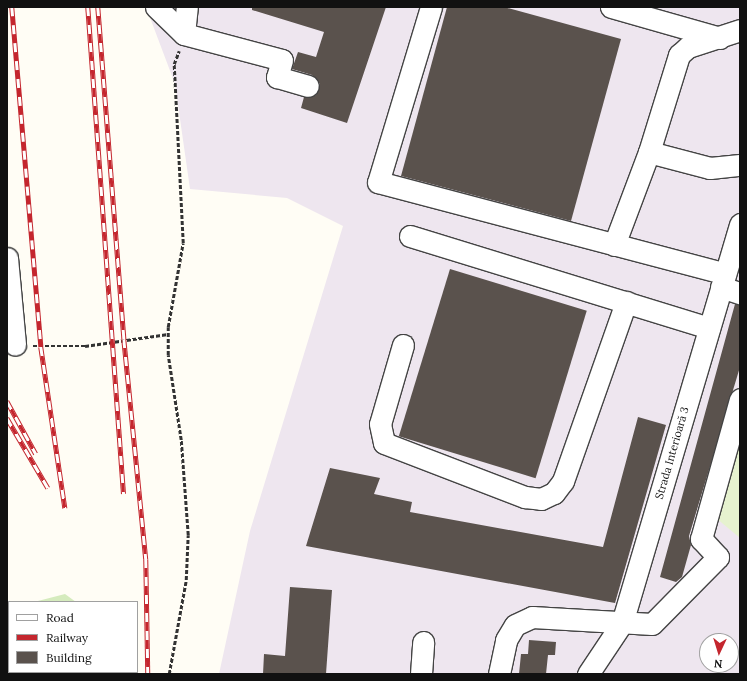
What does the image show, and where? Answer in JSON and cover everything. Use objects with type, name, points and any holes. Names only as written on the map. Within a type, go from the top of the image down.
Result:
[{"type":"lane","points":[[156,7],[184,34],[282,60],[277,77],[308,86]]},
{"type":"lane","points":[[184,34],[187,7]]},
{"type":"lane","points":[[431,7],[378,182],[614,245],[729,285]]},
{"type":"lane","points":[[611,7],[720,38]]},
{"type":"lane","points":[[614,245],[649,152],[679,55],[688,47],[720,38],[740,30]]},
{"type":"lane","points":[[649,152],[710,168],[740,165]]},
{"type":"lane","name":"Strada Interioară 3","points":[[588,674],[622,623],[709,328],[729,285],[740,224]]},
{"type":"lane","points":[[410,236],[709,328]]},
{"type":"lane","points":[[7,258],[15,345]]},
{"type":"lane","points":[[404,345],[380,424],[384,443],[525,498],[541,499],[554,493],[563,481],[626,302]]},
{"type":"lane","points":[[499,674],[506,640],[515,625],[532,617],[652,624],[718,557],[701,539],[740,399]]},
{"type":"lane","points":[[421,674],[423,642]]},
{"type":"path","points":[[169,674],[186,580],[188,535],[168,334],[183,243],[174,64],[184,34]]},
{"type":"path","points":[[15,345],[85,346],[168,334]]},
{"type":"shaded area","points":[[146,7],[740,7],[740,674],[219,674],[250,531],[343,226],[287,198],[190,189],[175,84]]},
{"type":"green space","points":[[740,428],[740,538],[716,518]]},
{"type":"green space","points":[[65,594],[75,601],[38,601]]},
{"type":"building","points":[[252,7],[386,7],[347,123],[301,108],[304,97],[316,95],[320,84],[312,75],[292,69],[298,52],[316,57],[324,32],[252,10]]},
{"type":"building","points":[[447,7],[504,7],[621,39],[571,221],[401,176]]},
{"type":"building","points":[[450,269],[587,311],[536,478],[399,436]]},
{"type":"building","points":[[735,304],[740,305],[740,367],[689,536],[691,545],[682,577],[676,582],[660,577]]},
{"type":"building","points":[[638,417],[666,425],[615,603],[306,546],[330,468],[380,478],[374,494],[412,502],[410,512],[603,547]]},
{"type":"building","points":[[290,587],[332,590],[326,674],[263,674],[264,654],[285,656]]},
{"type":"building","points":[[529,640],[556,642],[555,655],[548,655],[546,674],[519,674],[521,654],[528,654]]},
{"type":"railway","points":[[12,7],[41,347],[65,508]]},
{"type":"railway","points":[[88,7],[124,494]]},
{"type":"railway","points":[[98,7],[124,339],[146,559],[148,674]]},
{"type":"railway","points":[[7,401],[36,454]]},
{"type":"railway","points":[[7,418],[48,488]]}]
